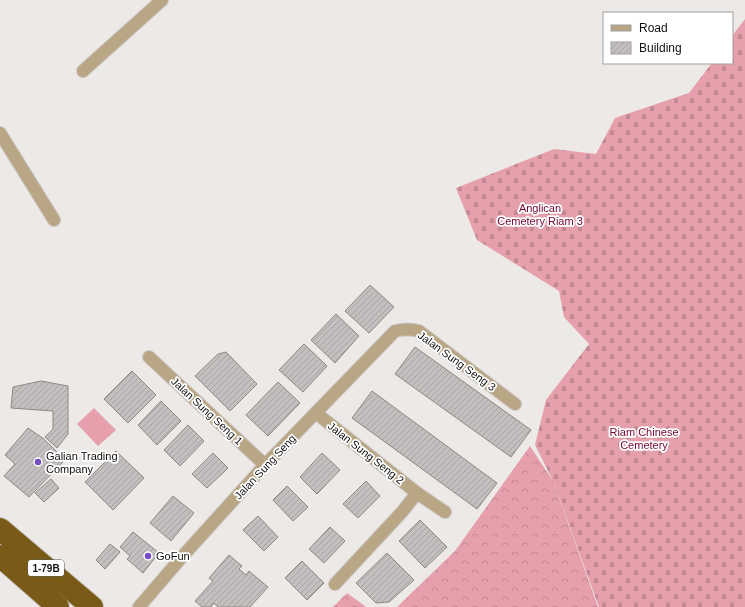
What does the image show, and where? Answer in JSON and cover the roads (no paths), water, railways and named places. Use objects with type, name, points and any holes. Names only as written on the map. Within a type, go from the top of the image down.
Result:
[{"type":"highway","name":"1-79B","points":[[0,529],[92,607]]},
{"type":"highway","points":[[0,556],[58,607]]},
{"type":"street","points":[[83,71],[162,0]]},
{"type":"street","points":[[0,133],[54,220]]},
{"type":"street","name":"Jalan Sung Seng 3","points":[[396,331],[403,329],[420,331],[515,404]]},
{"type":"street","name":"Jalan Sung Seng","points":[[139,607],[181,558],[266,465],[396,331]]},
{"type":"street","name":"Jalan Sung Seng 1","points":[[149,357],[266,465]]},
{"type":"street","name":"Jalan Sung Seng 2","points":[[316,413],[445,512]]},
{"type":"street","points":[[335,584],[402,512],[417,492]]},
{"type":"place","name":"Galian Trading Company","points":[[38,462]]},
{"type":"place","name":"GoFun","points":[[148,556]]},
{"type":"park label","name":"Anglican Cemetery Riam 3","points":[[540,214]]},
{"type":"park label","name":"Riam Chinese Cemetery","points":[[644,438]]}]
